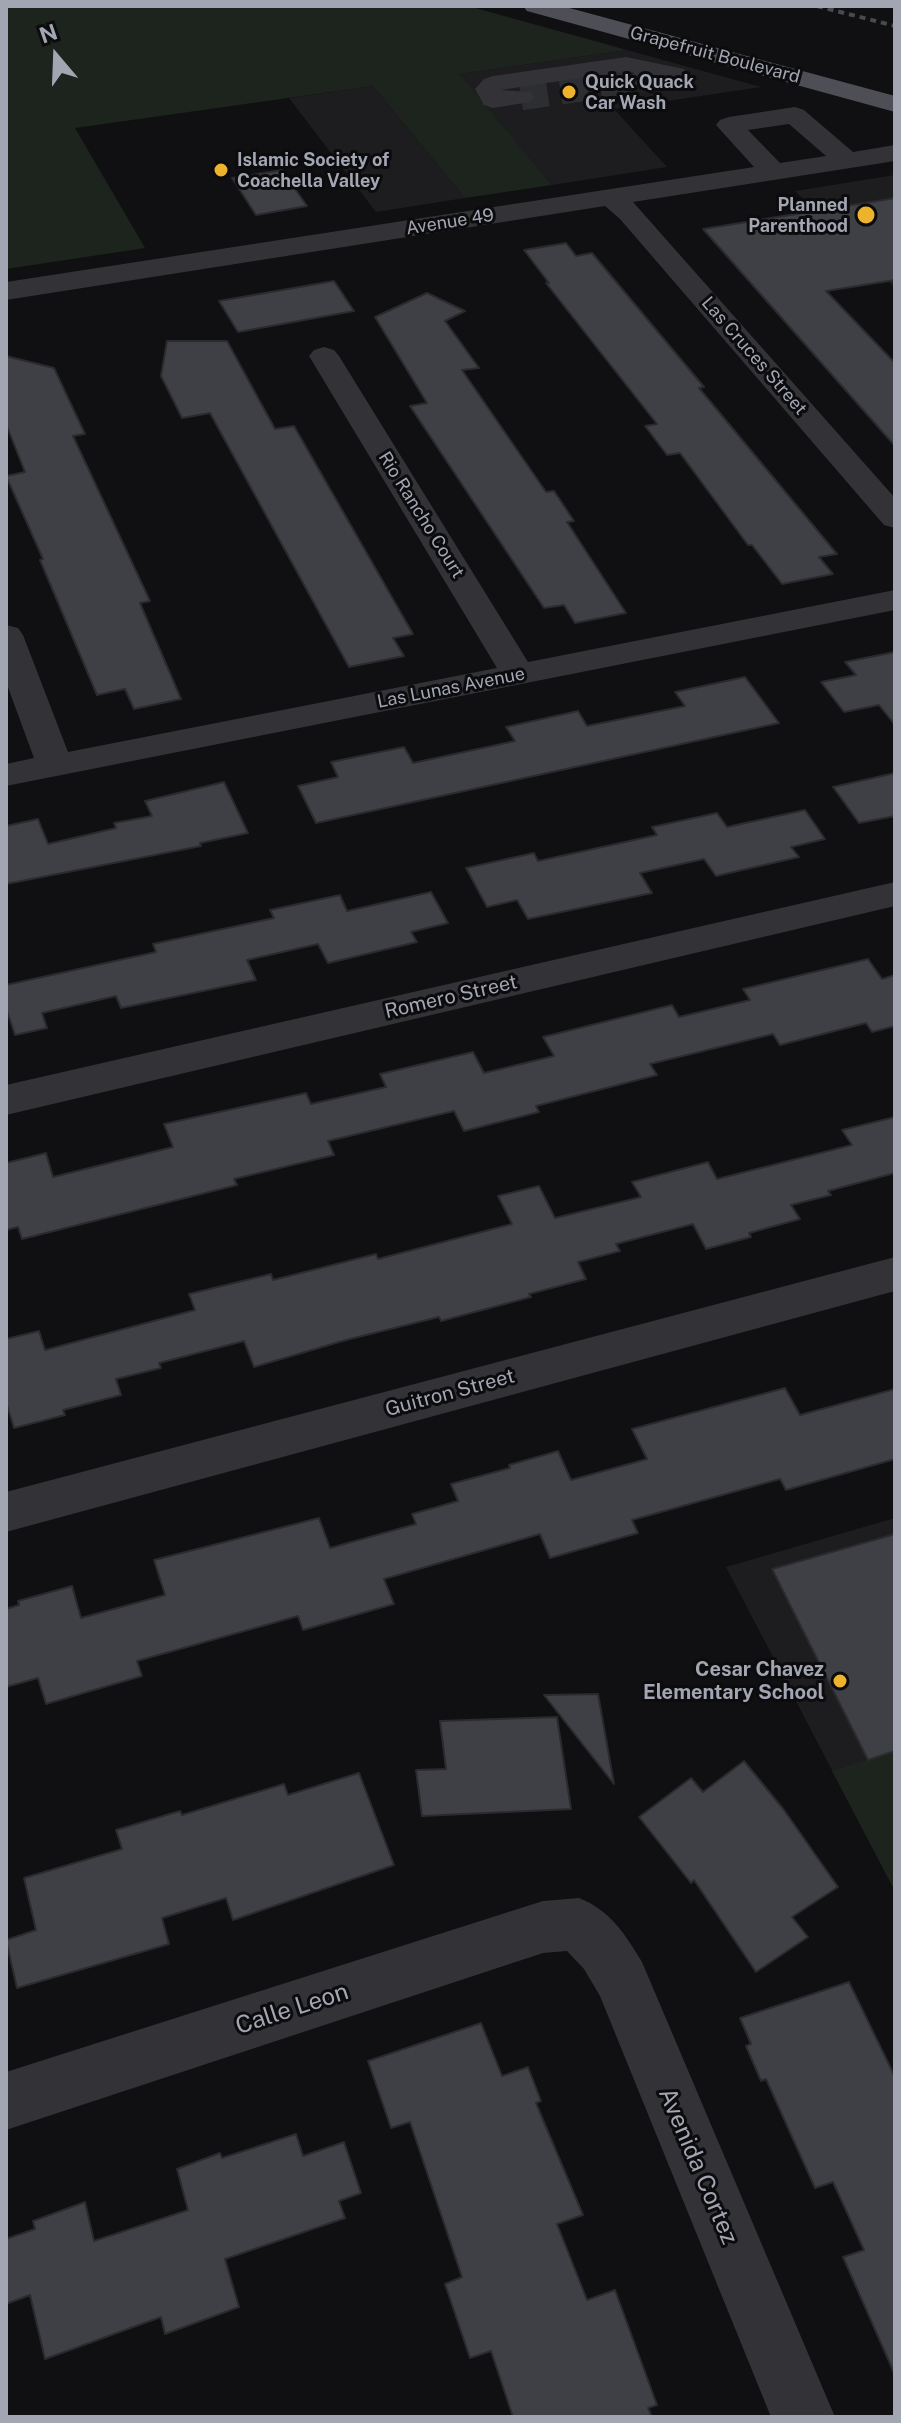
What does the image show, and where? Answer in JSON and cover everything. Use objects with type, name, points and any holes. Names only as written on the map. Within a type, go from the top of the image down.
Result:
[{"type":"main road","name":"Grapefruit Boulevard","points":[[535,6],[895,104]]},
{"type":"main road","name":"Grapefruit Boulevard","points":[[618,6],[895,80]]},
{"type":"street","points":[[521,97],[493,100],[488,89],[493,84],[626,64],[675,74],[641,79]]},
{"type":"street","points":[[771,118],[766,106],[775,97],[809,80]]},
{"type":"street","points":[[774,172],[729,125],[795,115],[848,161]]},
{"type":"street","name":"Avenue 49","points":[[6,291],[895,153]]},
{"type":"street","name":"Las Cruces Street","points":[[610,197],[630,213],[895,518]]},
{"type":"street","name":"Rio Rancho Court","points":[[324,356],[519,675]]},
{"type":"street","name":"Las Lunas Avenue","points":[[6,775],[895,600]]},
{"type":"street","points":[[6,635],[55,765]]},
{"type":"street","name":"Romero Street","points":[[6,1100],[895,894]]},
{"type":"street","name":"Guitron Street","points":[[6,1512],[895,1274]]},
{"type":"street","name":"Calle Leon","points":[[6,2101],[543,1927],[579,1924]]},
{"type":"street","name":"Avenida Cortez","points":[[579,1924],[604,1950],[622,1981],[803,2417]]},
{"type":"shaded area","points":[[6,6],[468,6],[627,50],[459,74],[552,185],[465,198],[373,86],[75,128],[145,248],[6,269]]},
{"type":"shaded area","points":[[627,50],[761,87],[614,109],[667,167],[552,185],[458,74]]},
{"type":"shaded area","points":[[373,86],[465,198],[376,212],[289,98]]},
{"type":"shaded area","points":[[895,175],[895,288],[795,191]]},
{"type":"shaded area","name":"Cesar Chavez Elementary School","points":[[895,1518],[895,1891],[726,1567]]},
{"type":"shaded area","points":[[895,1751],[895,1891],[832,1771]]},
{"type":"building","name":"Islamic Society of Coachella Valley","points":[[282,170],[307,206],[256,215],[232,178]]},
{"type":"building","points":[[895,198],[895,280],[826,291],[895,363],[895,446],[703,229]]},
{"type":"building","points":[[566,243],[576,256],[592,253],[704,387],[699,388],[837,554],[819,557],[833,574],[782,584],[752,545],[748,545],[680,453],[667,455],[645,426],[657,424],[546,283],[549,283],[524,250]]},
{"type":"building","points":[[334,281],[354,311],[238,332],[219,301]]},
{"type":"building","points":[[427,293],[465,311],[445,321],[479,368],[462,370],[546,492],[554,491],[574,521],[567,522],[626,613],[575,623],[564,605],[544,608],[410,406],[427,403],[375,317]]},
{"type":"building","points":[[167,341],[227,341],[275,429],[294,426],[413,634],[393,638],[404,656],[349,667],[210,413],[182,418],[161,376]]},
{"type":"building","points":[[6,356],[54,368],[85,434],[73,436],[150,601],[140,603],[181,699],[134,709],[125,689],[97,695],[6,476],[25,472],[6,424]]},
{"type":"building","points":[[895,652],[895,725],[879,705],[844,712],[821,682],[856,675],[845,662]]},
{"type":"building","points":[[745,677],[779,723],[316,823],[298,786],[338,777],[331,762],[404,747],[413,763],[515,741],[506,727],[578,711],[587,726],[685,706],[675,692]]},
{"type":"building","points":[[895,773],[895,816],[859,823],[833,787]]},
{"type":"building","points":[[224,782],[248,833],[200,843],[201,846],[6,884],[6,826],[38,819],[48,844],[116,828],[114,823],[152,816],[145,801]]},
{"type":"building","points":[[805,810],[825,839],[791,847],[799,857],[716,876],[704,859],[640,873],[652,893],[528,919],[517,900],[487,907],[466,868],[534,853],[538,861],[657,835],[652,827],[717,813],[727,827]]},
{"type":"building","points":[[431,892],[448,923],[411,932],[417,942],[328,963],[318,944],[247,960],[256,980],[121,1008],[116,996],[42,1013],[47,1028],[15,1035],[6,1008],[6,985],[156,952],[153,944],[274,918],[270,910],[340,895],[347,911]]},
{"type":"building","points":[[868,959],[882,979],[895,975],[895,1026],[872,1032],[866,1023],[780,1045],[773,1034],[650,1064],[657,1075],[536,1106],[539,1112],[464,1131],[454,1111],[328,1141],[334,1155],[234,1179],[237,1185],[22,1239],[18,1227],[6,1230],[6,1163],[46,1153],[53,1177],[173,1147],[164,1124],[306,1093],[311,1104],[386,1087],[380,1074],[473,1052],[484,1073],[554,1056],[543,1037],[672,1005],[679,1017],[750,1000],[743,989]]},
{"type":"building","points":[[895,1117],[895,1173],[828,1191],[831,1195],[791,1205],[800,1219],[749,1233],[751,1237],[706,1249],[693,1224],[616,1244],[620,1251],[578,1262],[586,1279],[529,1294],[531,1297],[441,1321],[439,1317],[346,1340],[254,1367],[244,1341],[159,1363],[161,1368],[116,1379],[121,1395],[63,1410],[65,1415],[14,1428],[6,1402],[6,1339],[39,1331],[45,1350],[195,1310],[189,1294],[271,1274],[273,1280],[376,1254],[378,1259],[512,1224],[498,1196],[539,1186],[555,1218],[641,1197],[632,1182],[708,1162],[717,1179],[852,1145],[842,1130]]},
{"type":"building","points":[[785,1388],[800,1415],[895,1389],[895,1459],[786,1490],[780,1479],[632,1520],[638,1533],[550,1558],[540,1534],[384,1579],[394,1604],[303,1630],[298,1616],[137,1661],[142,1676],[46,1704],[38,1678],[6,1687],[6,1609],[19,1605],[18,1601],[72,1586],[81,1618],[165,1595],[154,1560],[319,1518],[330,1548],[416,1524],[412,1514],[458,1501],[451,1484],[558,1451],[571,1480],[647,1459],[632,1429]]},
{"type":"building","points":[[895,1534],[895,1751],[868,1760],[772,1569]]},
{"type":"building","points":[[598,1694],[614,1784],[544,1695]]},
{"type":"building","points":[[557,1717],[571,1809],[422,1816],[416,1770],[446,1769],[440,1721]]},
{"type":"building","points":[[744,1761],[784,1810],[838,1887],[792,1917],[808,1937],[756,1972],[694,1880],[691,1883],[639,1817],[691,1778],[703,1792]]},
{"type":"building","points":[[359,1773],[394,1865],[233,1920],[226,1898],[162,1918],[169,1944],[17,1988],[6,1940],[36,1930],[24,1878],[122,1849],[116,1830],[180,1811],[182,1815],[284,1784],[288,1795]]},
{"type":"building","points":[[849,1982],[895,2077],[895,2375],[843,2257],[864,2250],[833,2182],[815,2188],[766,2079],[761,2081],[746,2046],[751,2044],[740,2018]]},
{"type":"building","points":[[481,2023],[502,2076],[528,2067],[541,2101],[536,2103],[583,2215],[557,2224],[587,2300],[615,2290],[657,2405],[648,2408],[652,2417],[513,2417],[491,2351],[470,2358],[445,2284],[462,2277],[410,2122],[391,2128],[368,2061]]},
{"type":"building","points":[[296,2134],[303,2156],[344,2142],[361,2193],[339,2201],[345,2218],[225,2259],[239,2307],[165,2334],[161,2317],[45,2359],[30,2295],[6,2304],[6,2239],[35,2229],[33,2221],[85,2202],[94,2241],[188,2210],[177,2169],[220,2153],[222,2158]]},
{"type":"tunnel","points":[[521,97],[641,79]]},
{"type":"railway","points":[[817,6],[895,26]]},
{"type":"place","name":"Quick Quack Car Wash","points":[[569,92]]},
{"type":"place","name":"Islamic Society of Coachella Valley","points":[[221,170]]},
{"type":"place","name":"Planned Parenthood","points":[[866,215]]},
{"type":"place","name":"Cesar Chavez Elementary School","points":[[840,1681]]}]
